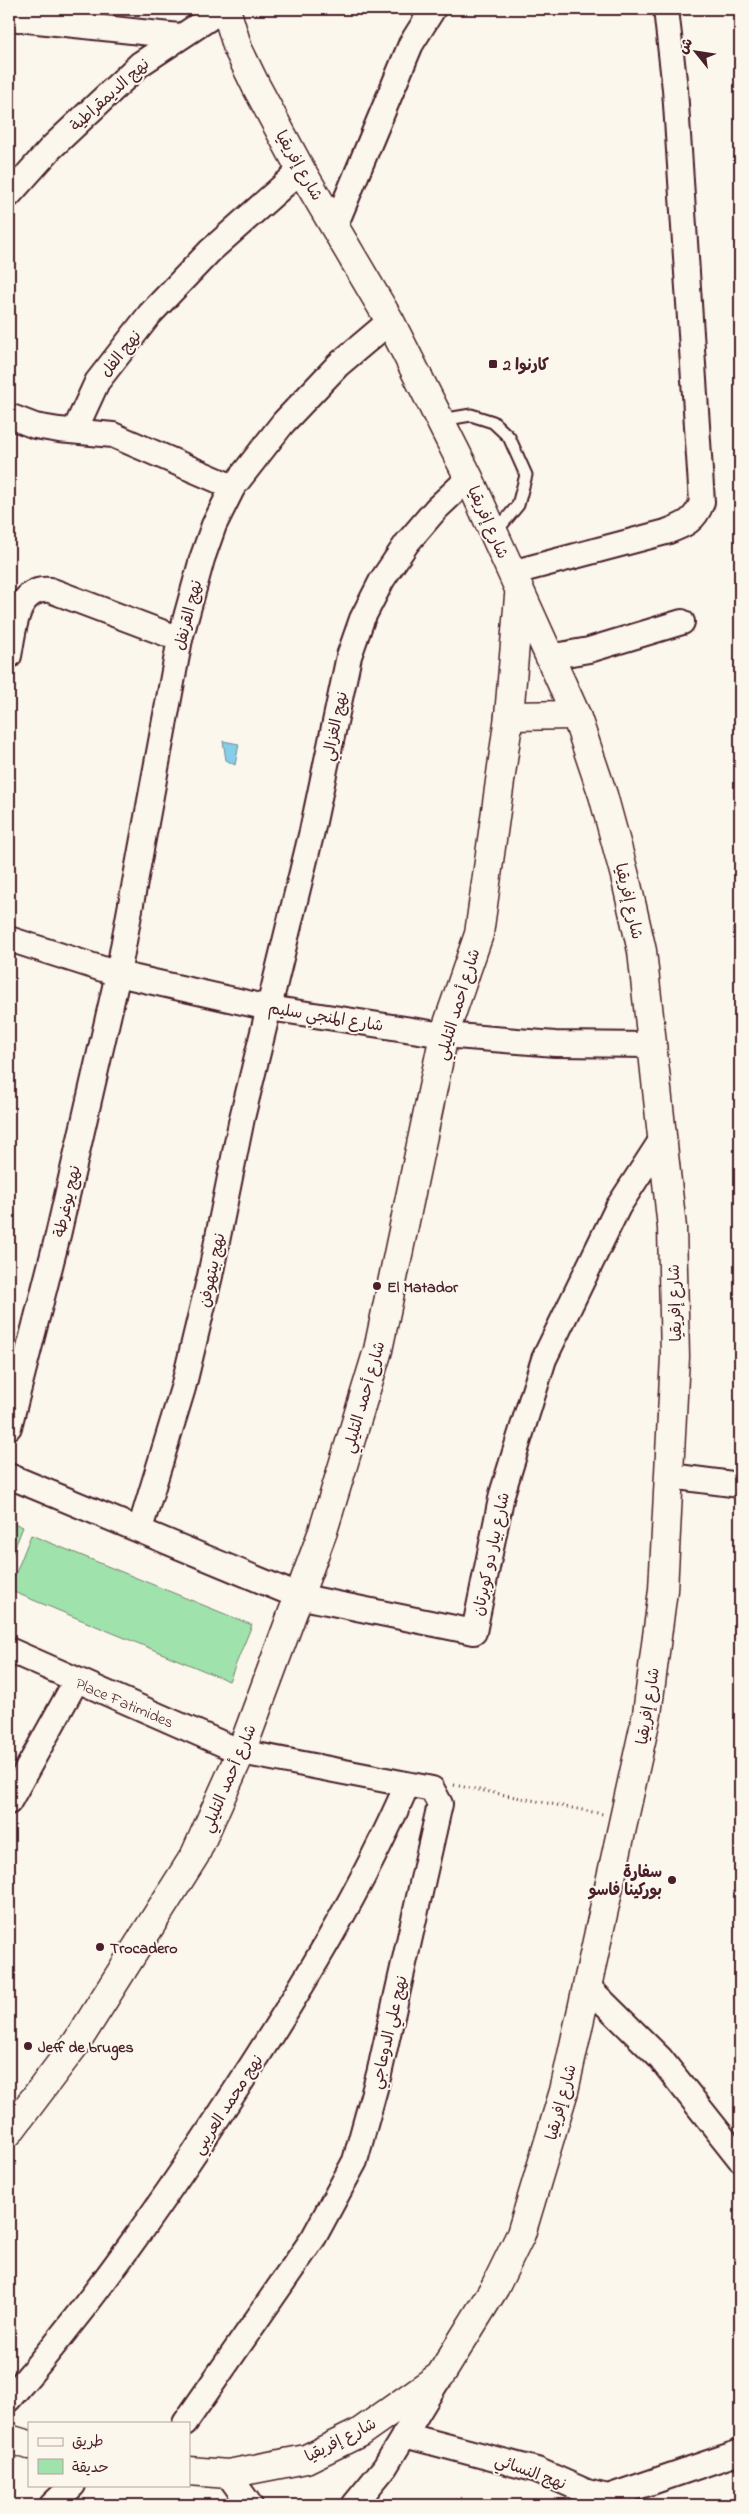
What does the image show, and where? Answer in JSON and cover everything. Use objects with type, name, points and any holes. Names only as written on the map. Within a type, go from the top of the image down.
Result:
[{"type":"street","name":"نهج الديمقراطية","points":[[9,195],[51,148],[140,64],[179,36],[224,9]]},
{"type":"street","name":"شارع إفريقيا","points":[[190,2471],[228,2474],[306,2459],[359,2433],[440,2376],[496,2288],[521,2234],[564,2091],[626,1818],[648,1704],[664,1590],[675,1357],[672,1228],[642,952],[625,876],[603,795],[576,715],[470,478],[390,321],[336,226],[300,170],[238,49],[224,9]]},
{"type":"street","points":[[336,226],[411,44],[433,9]]},
{"type":"street","points":[[516,582],[687,524],[697,515],[702,502],[676,89],[666,9]]},
{"type":"street","points":[[9,18],[179,36]]},
{"type":"street","name":"نهج الفل","points":[[75,430],[97,382],[150,314],[210,251],[300,170]]},
{"type":"street","name":"نهج القرنفل","points":[[118,974],[180,639],[214,525],[233,487],[283,423],[338,365],[390,321]]},
{"type":"street","points":[[9,416],[35,426],[113,435],[233,487]]},
{"type":"street","name":"نهج الغزالي","points":[[269,1008],[312,831],[349,656],[362,619],[382,580],[407,543],[436,509],[470,478]]},
{"type":"street","name":"شارع أحمد التليلي","points":[[9,2132],[76,2042],[195,1856],[241,1752],[323,1531],[378,1350],[444,1036],[479,934],[509,716],[516,582]]},
{"type":"street","points":[[9,656],[18,612],[24,601],[33,593],[41,590],[50,590],[180,639]]},
{"type":"street","points":[[549,657],[589,650],[682,622]]},
{"type":"street","points":[[509,716],[576,715]]},
{"type":"street","name":"شارع المنجي سليم","points":[[9,939],[118,974],[269,1008],[444,1036],[555,1044],[651,1045]]},
{"type":"street","name":"نهج يوغرطة","points":[[9,1427],[58,1235],[118,974]]},
{"type":"street","name":"نهج بيتهوفن","points":[[140,1529],[183,1388],[210,1276],[242,1118],[269,1008]]},
{"type":"street","name":"شارع بيار دو كوبرتان","points":[[9,1476],[298,1596],[474,1632],[502,1494],[544,1359],[618,1207],[662,1140]]},
{"type":"street","points":[[670,1476],[740,1485]]},
{"type":"street","name":"Place Fatimides","points":[[9,1650],[241,1752]]},
{"type":"street","points":[[9,1802],[76,1681]]},
{"type":"street","points":[[241,1752],[432,1789]]},
{"type":"street","name":"نهج محمد العريبي","points":[[9,2399],[100,2288],[131,2246],[194,2156],[294,2002],[364,1877],[407,1785]]},
{"type":"street","name":"نهج علي الدوعاجي","points":[[186,2422],[314,2237],[355,2161],[379,2074],[440,1804],[432,1789]]},
{"type":"street","points":[[588,1987],[660,2058],[740,2159]]},
{"type":"street","points":[[354,2505],[385,2467],[440,2376]]},
{"type":"street","name":"نهج النسائي","points":[[404,2435],[529,2468],[587,2492],[608,2497],[740,2452]]},
{"type":"street","points":[[9,2440],[28,2445]]},
{"type":"street","points":[[228,2474],[250,2505]]},
{"type":"street","points":[[52,2505],[72,2486]]},
{"type":"lane","points":[[440,420],[471,415],[493,422],[508,436],[526,475],[518,505],[494,534]]},
{"type":"path","points":[[432,1789],[452,1785],[626,1818]]},
{"type":"green space","points":[[126,9],[185,9],[182,14]]},
{"type":"green space","points":[[9,1521],[23,1527],[9,1562]]},
{"type":"green space","points":[[31,1535],[252,1625],[229,1681],[9,1590]]},
{"type":"water","points":[[223,741],[239,744],[235,765],[226,760]]},
{"type":"place","name":"كارنوا 2","points":[[493,364]]},
{"type":"place","name":"El Matador","points":[[377,1286]]},
{"type":"place","name":"سفارة بوركينا فاسو","points":[[672,1880]]},
{"type":"place","name":"Trocadero","points":[[100,1947]]},
{"type":"place","name":"Jeff de bruges","points":[[28,2046]]}]
